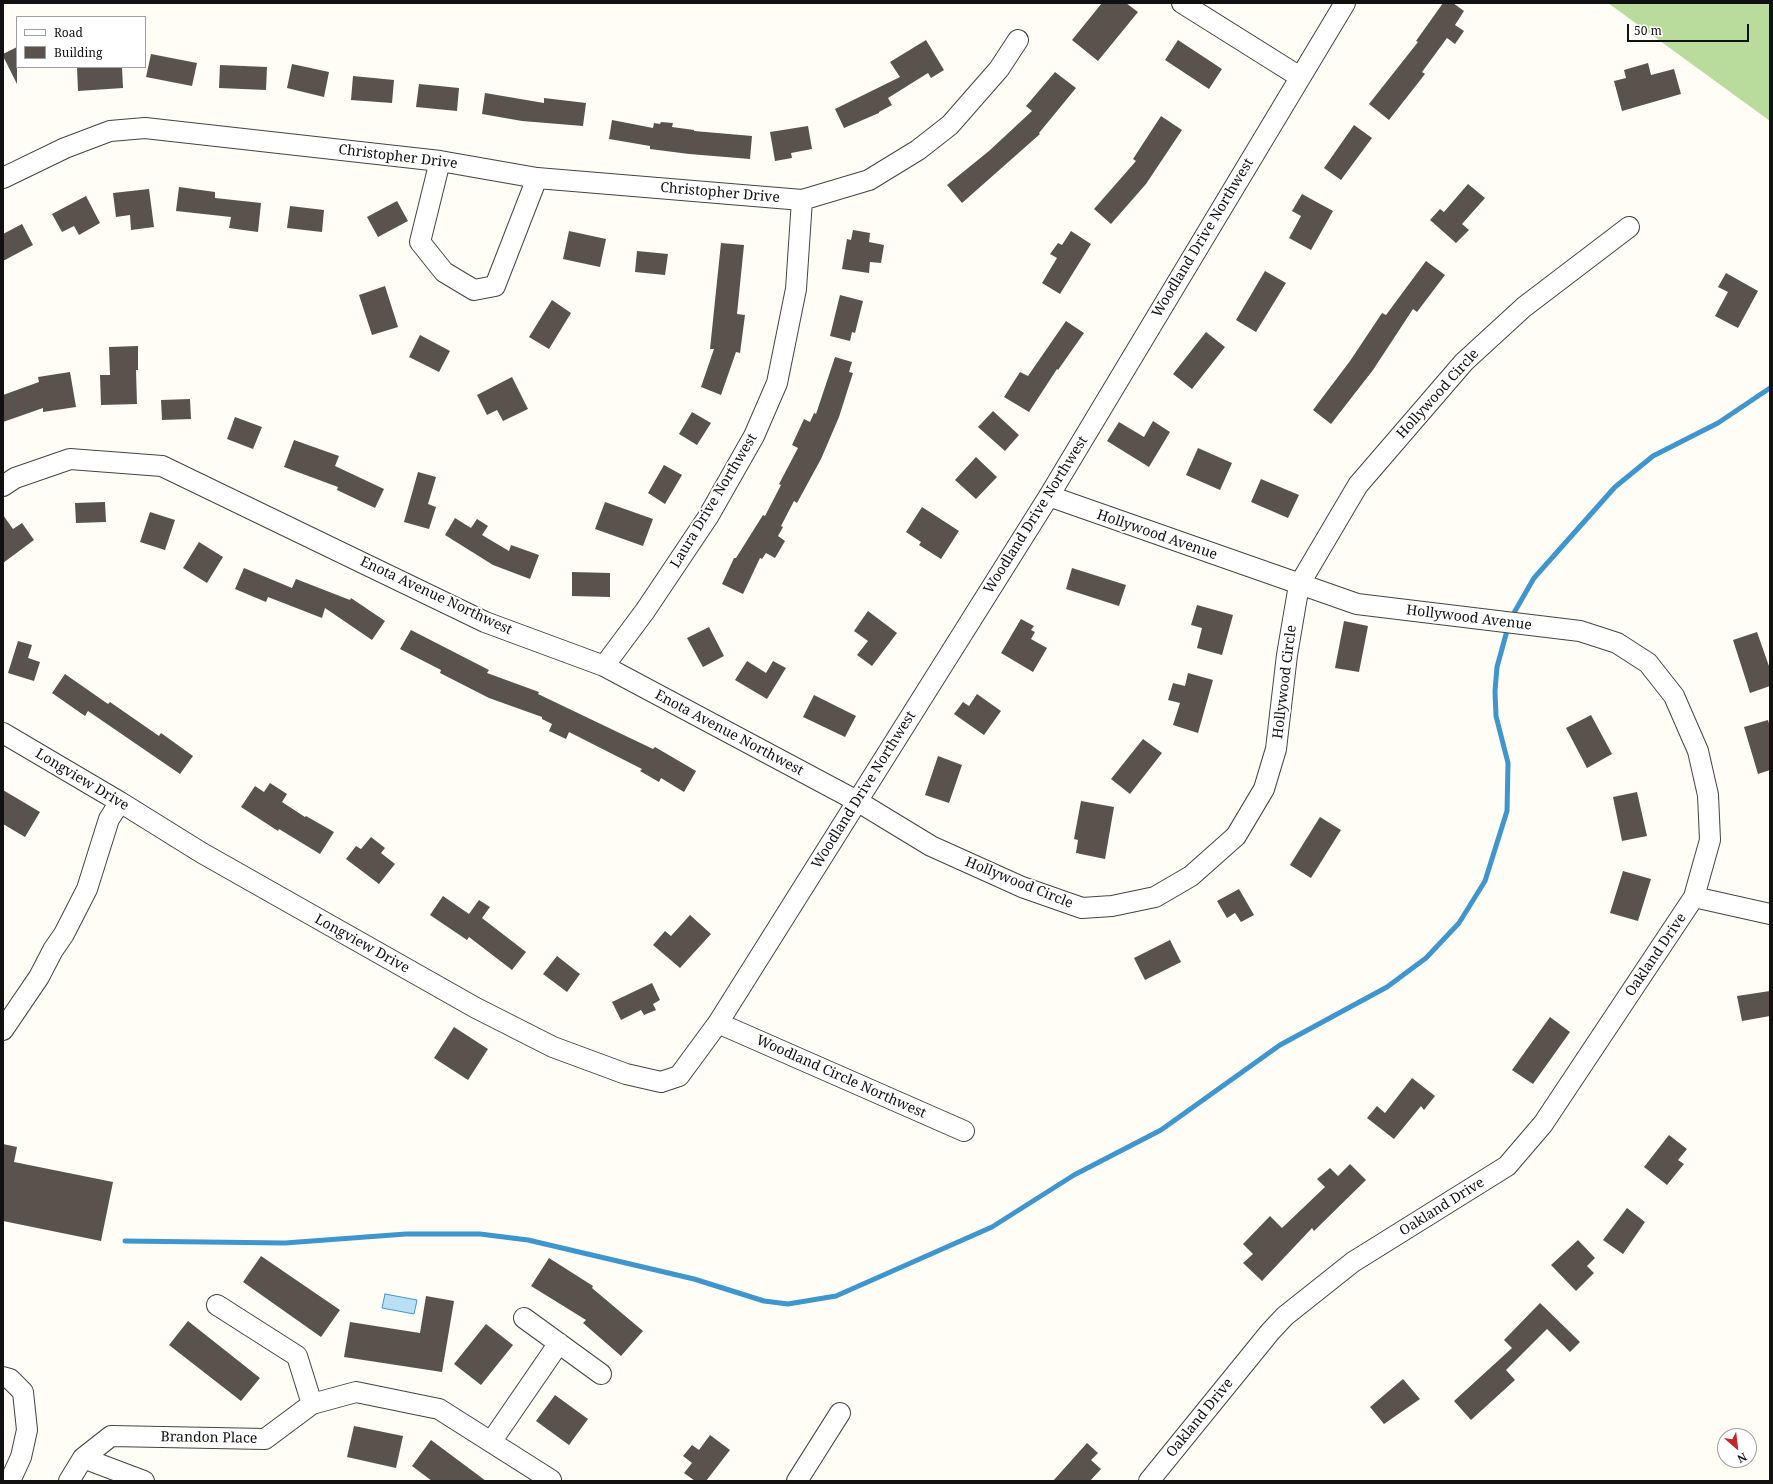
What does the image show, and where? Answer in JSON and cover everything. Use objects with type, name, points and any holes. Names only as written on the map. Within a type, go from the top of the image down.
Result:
[{"type":"street","points":[[1182,3],[1300,77]]},
{"type":"street","name":"Woodland Drive Northwest","points":[[718,1023],[1049,496],[1345,3]]},
{"type":"street","points":[[802,200],[869,180],[918,150],[950,125],[999,69],[1018,40]]},
{"type":"street","name":"Christopher Drive","points":[[3,178],[65,148],[110,132],[145,128],[440,161],[537,178],[802,200]]},
{"type":"street","points":[[440,161],[420,242],[444,272],[474,290],[495,286],[537,178]]},
{"type":"street","name":"Laura Drive Northwest","points":[[604,666],[645,611],[708,517],[754,436],[777,383],[796,289],[802,200]]},
{"type":"street","name":"Hollywood Circle","points":[[857,801],[931,846],[1022,887],[1082,908],[1112,906],[1155,897],[1191,876],[1236,836],[1264,789],[1276,749],[1287,655],[1299,585],[1358,485],[1464,362],[1524,307],[1629,227]]},
{"type":"street","name":"Enota Avenue Northwest","points":[[3,486],[15,478],[70,458],[162,466],[485,622],[604,666],[857,801]]},
{"type":"street","name":"Hollywood Avenue","points":[[1049,496],[1299,585],[1357,604],[1580,631],[1617,643],[1648,663],[1674,696],[1698,751],[1708,795],[1710,840],[1694,897]]},
{"type":"street","name":"Longview Drive","points":[[3,733],[120,802],[202,854],[476,1008],[553,1047],[611,1069],[661,1082],[679,1076],[718,1023]]},
{"type":"street","points":[[3,1030],[39,977],[88,889],[109,819],[120,802]]},
{"type":"street","points":[[1694,897],[1770,914]]},
{"type":"street","name":"Oakland Drive","points":[[1149,1481],[1270,1332],[1285,1316],[1353,1262],[1507,1166],[1543,1124],[1694,897]]},
{"type":"street","name":"Woodland Circle Northwest","points":[[718,1023],[964,1131]]},
{"type":"street","points":[[217,1305],[297,1356],[312,1404]]},
{"type":"street","points":[[524,1318],[601,1374]]},
{"type":"street","points":[[491,1442],[559,1343]]},
{"type":"street","points":[[3,1378],[10,1379],[23,1392],[27,1430],[21,1457],[10,1481]]},
{"type":"street","name":"Brandon Place","points":[[69,1481],[83,1458],[111,1436],[265,1439],[312,1404],[356,1392],[439,1409],[551,1480]]},
{"type":"street","points":[[797,1481],[840,1412]]},
{"type":"street","points":[[83,1458],[144,1481]]},
{"type":"green space","points":[[1608,3],[1770,3],[1770,121]]},
{"type":"water","points":[[385,1294],[417,1300],[414,1314],[382,1308]]},
{"type":"building","points":[[1102,3],[1126,3],[1138,12],[1098,61],[1072,40]]},
{"type":"building","points":[[1443,3],[1453,3],[1464,11],[1455,25],[1464,31],[1455,44],[1447,38],[1422,72],[1425,74],[1389,120],[1369,104],[1418,42],[1416,41]]},
{"type":"building","points":[[926,40],[944,70],[931,78],[928,73],[888,98],[892,105],[879,113],[844,128],[835,109],[900,77],[890,62]]},
{"type":"building","points":[[1178,40],[1222,69],[1209,89],[1165,60]]},
{"type":"building","points":[[16,48],[17,84],[3,56],[3,54]]},
{"type":"building","points":[[151,54],[197,63],[192,86],[146,77]]},
{"type":"building","points":[[1648,63],[1651,75],[1674,69],[1681,94],[1622,111],[1614,81],[1626,78],[1624,70]]},
{"type":"building","points":[[292,64],[329,72],[324,97],[287,88]]},
{"type":"building","points":[[220,65],[267,67],[266,90],[219,88]]},
{"type":"building","points":[[77,68],[122,68],[123,88],[78,91]]},
{"type":"building","points":[[1055,72],[1076,88],[1039,133],[1040,134],[962,203],[947,185],[989,151],[1032,111],[1026,106]]},
{"type":"building","points":[[353,76],[394,80],[392,103],[351,100]]},
{"type":"building","points":[[419,84],[459,88],[457,111],[416,107]]},
{"type":"building","points":[[485,93],[544,103],[544,98],[586,103],[583,126],[522,121],[482,114]]},
{"type":"building","points":[[1161,116],[1182,130],[1146,184],[1111,224],[1094,209],[1136,161],[1133,159]]},
{"type":"building","points":[[612,120],[653,128],[654,123],[673,123],[672,127],[694,131],[752,136],[750,159],[650,149],[650,146],[609,139]]},
{"type":"building","points":[[1354,125],[1372,138],[1341,180],[1324,168]]},
{"type":"building","points":[[808,126],[812,149],[791,153],[792,158],[775,161],[770,132]]},
{"type":"building","points":[[1468,184],[1485,198],[1462,224],[1469,230],[1456,243],[1430,220],[1440,209],[1444,212]]},
{"type":"building","points":[[179,187],[215,192],[215,198],[261,203],[258,232],[229,228],[231,217],[176,211]]},
{"type":"building","points":[[149,189],[154,227],[131,230],[130,215],[116,217],[113,193]]},
{"type":"building","points":[[1302,194],[1333,211],[1311,250],[1289,238],[1301,216],[1292,211]]},
{"type":"building","points":[[86,196],[100,223],[79,235],[74,226],[62,232],[52,214]]},
{"type":"building","points":[[397,201],[408,221],[378,237],[367,217]]},
{"type":"building","points":[[290,206],[324,210],[322,232],[287,228]]},
{"type":"building","points":[[22,224],[33,245],[3,261],[3,234]]},
{"type":"building","points":[[853,230],[870,233],[869,242],[884,245],[881,263],[870,262],[869,273],[842,269],[847,239],[851,240]]},
{"type":"building","points":[[569,231],[606,239],[600,267],[563,259]]},
{"type":"building","points":[[1071,231],[1091,244],[1060,294],[1042,283],[1057,258],[1050,254],[1058,243],[1062,245]]},
{"type":"building","points":[[721,243],[744,245],[737,314],[745,315],[740,353],[736,352],[721,395],[701,387],[714,349],[710,349]]},
{"type":"building","points":[[637,251],[668,254],[665,275],[635,272]]},
{"type":"building","points":[[1426,261],[1445,275],[1417,312],[1413,309],[1373,370],[1331,424],[1313,410],[1350,361],[1382,313],[1386,315]]},
{"type":"building","points":[[1265,271],[1286,283],[1256,332],[1236,320]]},
{"type":"building","points":[[1726,273],[1758,291],[1738,328],[1715,316],[1728,292],[1718,287]]},
{"type":"building","points":[[385,286],[398,327],[372,335],[359,295]]},
{"type":"building","points":[[840,295],[863,301],[855,333],[852,332],[850,341],[830,336]]},
{"type":"building","points":[[552,300],[571,313],[549,349],[529,337]]},
{"type":"building","points":[[1066,321],[1084,333],[1058,370],[1057,369],[1029,412],[1004,397],[1020,372],[1028,376]]},
{"type":"building","points":[[1206,332],[1225,347],[1192,389],[1173,374]]},
{"type":"building","points":[[420,335],[450,351],[439,372],[409,357]]},
{"type":"building","points":[[138,346],[138,370],[136,370],[137,404],[101,405],[100,375],[110,375],[109,347]]},
{"type":"building","points":[[835,357],[852,362],[849,372],[853,373],[839,417],[821,459],[797,503],[794,501],[781,526],[783,527],[778,536],[785,541],[775,558],[766,553],[762,559],[760,558],[743,594],[722,584],[734,558],[736,558],[763,515],[765,516],[781,485],[779,484],[798,448],[792,445],[804,419],[810,422],[814,413],[816,414]]},
{"type":"building","points":[[70,372],[76,407],[43,412],[43,408],[3,422],[3,395],[39,382],[38,377]]},
{"type":"building","points":[[512,377],[528,409],[503,421],[497,410],[487,415],[477,395]]},
{"type":"building","points":[[190,399],[191,419],[162,420],[161,400]]},
{"type":"building","points":[[993,411],[1019,435],[1005,451],[978,427]]},
{"type":"building","points":[[692,412],[711,423],[697,445],[679,434]]},
{"type":"building","points":[[235,417],[262,427],[253,449],[227,439]]},
{"type":"building","points":[[1153,421],[1170,432],[1149,467],[1107,441],[1119,422],[1144,437]]},
{"type":"building","points":[[294,440],[339,456],[335,466],[384,489],[375,508],[337,490],[338,487],[284,467]]},
{"type":"building","points":[[1198,448],[1232,463],[1220,490],[1186,475]]},
{"type":"building","points":[[976,457],[997,477],[976,499],[955,480]]},
{"type":"building","points":[[664,465],[682,475],[665,504],[648,493]]},
{"type":"building","points":[[418,472],[436,477],[428,504],[436,507],[429,529],[404,522]]},
{"type":"building","points":[[1261,479],[1299,495],[1288,518],[1251,502]]},
{"type":"building","points":[[105,502],[106,522],[76,523],[75,503]]},
{"type":"building","points":[[605,502],[653,519],[643,546],[595,529]]},
{"type":"building","points":[[922,507],[959,531],[941,559],[919,545],[921,542],[906,532]]},
{"type":"building","points":[[150,512],[175,520],[165,550],[140,542]]},
{"type":"building","points":[[3,515],[13,529],[22,523],[34,540],[3,563]]},
{"type":"building","points":[[455,518],[471,528],[477,519],[488,526],[482,535],[509,551],[511,545],[539,555],[530,579],[493,565],[445,535]]},
{"type":"building","points":[[199,542],[223,557],[207,583],[183,568]]},
{"type":"building","points":[[244,568],[292,588],[296,579],[350,600],[351,598],[385,621],[372,640],[325,608],[322,618],[268,597],[266,602],[235,589]]},
{"type":"building","points":[[1072,568],[1126,585],[1119,606],[1066,589]]},
{"type":"building","points":[[572,572],[610,573],[610,597],[572,596]]},
{"type":"building","points":[[1197,605],[1233,615],[1222,655],[1197,648],[1202,628],[1191,625]]},
{"type":"building","points":[[868,611],[897,633],[872,666],[857,655],[868,641],[854,631]]},
{"type":"building","points":[[1021,619],[1034,626],[1031,630],[1035,632],[1031,639],[1047,648],[1033,672],[1001,653]]},
{"type":"building","points":[[1344,621],[1368,626],[1359,672],[1335,668]]},
{"type":"building","points":[[709,627],[724,656],[703,667],[687,638]]},
{"type":"building","points":[[411,630],[489,670],[487,673],[539,692],[538,694],[653,749],[655,747],[696,771],[684,792],[661,778],[659,782],[640,771],[642,769],[569,732],[566,739],[549,731],[552,724],[542,719],[542,717],[489,698],[440,673],[441,670],[400,649]]},
{"type":"building","points":[[1757,632],[1770,669],[1770,686],[1750,693],[1733,640]]},
{"type":"building","points":[[18,641],[32,645],[28,658],[40,662],[34,681],[8,673]]},
{"type":"building","points":[[747,661],[766,673],[773,661],[786,668],[767,699],[735,680]]},
{"type":"building","points":[[1188,673],[1213,680],[1198,733],[1173,725],[1180,703],[1168,700],[1173,683],[1185,686]]},
{"type":"building","points":[[65,674],[108,704],[110,702],[159,736],[161,733],[193,756],[180,774],[88,711],[85,716],[52,693]]},
{"type":"building","points":[[977,694],[1001,711],[984,735],[954,714],[963,702],[969,706]]},
{"type":"building","points":[[814,695],[856,716],[845,737],[803,717]]},
{"type":"building","points":[[1591,715],[1612,754],[1587,768],[1566,728]]},
{"type":"building","points":[[1768,720],[1770,727],[1770,770],[1758,774],[1744,727]]},
{"type":"building","points":[[1143,739],[1162,753],[1130,794],[1111,779]]},
{"type":"building","points":[[938,756],[962,765],[949,803],[925,795]]},
{"type":"building","points":[[270,783],[287,794],[282,802],[305,817],[306,816],[334,832],[320,854],[279,829],[278,831],[241,807],[255,786],[264,792]]},
{"type":"building","points":[[3,790],[40,812],[25,837],[3,824]]},
{"type":"building","points":[[1637,792],[1647,836],[1622,841],[1613,797]]},
{"type":"building","points":[[1081,801],[1114,807],[1105,859],[1076,853],[1078,840],[1074,839]]},
{"type":"building","points":[[1320,817],[1341,830],[1311,878],[1290,865]]},
{"type":"building","points":[[371,837],[385,848],[381,853],[395,864],[379,884],[346,859],[356,846],[361,849]]},
{"type":"building","points":[[1623,871],[1651,879],[1638,921],[1610,913]]},
{"type":"building","points":[[1239,889],[1254,915],[1241,922],[1235,913],[1227,918],[1217,901]]},
{"type":"building","points":[[443,896],[469,914],[479,900],[490,907],[482,918],[526,952],[512,970],[469,937],[467,940],[430,915]]},
{"type":"building","points":[[690,915],[711,934],[680,968],[653,945],[665,931],[671,936]]},
{"type":"building","points":[[1170,940],[1181,962],[1145,980],[1134,958]]},
{"type":"building","points":[[557,956],[580,974],[567,992],[543,974]]},
{"type":"building","points":[[652,983],[660,1000],[653,1004],[656,1010],[644,1015],[641,1010],[621,1020],[612,1002]]},
{"type":"building","points":[[1770,991],[1770,1016],[1742,1021],[1737,996]]},
{"type":"building","points":[[1550,1017],[1570,1032],[1533,1084],[1512,1070]]},
{"type":"building","points":[[454,1027],[488,1049],[468,1080],[434,1058]]},
{"type":"building","points":[[1412,1078],[1435,1096],[1424,1110],[1421,1106],[1394,1139],[1367,1118],[1377,1106],[1385,1113]]},
{"type":"building","points":[[1669,1135],[1687,1149],[1678,1160],[1684,1164],[1667,1185],[1644,1167]]},
{"type":"building","points":[[3,1144],[17,1147],[14,1162],[113,1182],[101,1241],[3,1221]]},
{"type":"building","points":[[1350,1164],[1366,1180],[1314,1231],[1312,1228],[1262,1281],[1243,1263],[1253,1254],[1243,1244],[1270,1216],[1282,1228],[1325,1187],[1317,1179],[1330,1168],[1338,1176]]},
{"type":"building","points":[[1627,1208],[1645,1222],[1623,1254],[1603,1240]]},
{"type":"building","points":[[1578,1240],[1595,1258],[1587,1266],[1594,1273],[1576,1291],[1551,1265]]},
{"type":"building","points":[[261,1256],[340,1310],[321,1337],[243,1282]]},
{"type":"building","points":[[549,1258],[593,1286],[592,1288],[643,1331],[621,1356],[583,1323],[586,1320],[531,1286]]},
{"type":"building","points":[[426,1296],[454,1301],[442,1372],[344,1357],[350,1322],[420,1333]]},
{"type":"building","points":[[1540,1303],[1580,1342],[1570,1352],[1547,1329],[1506,1370],[1515,1380],[1471,1420],[1454,1401],[1512,1348],[1504,1340]]},
{"type":"building","points":[[188,1321],[260,1378],[241,1401],[169,1345]]},
{"type":"building","points":[[486,1324],[513,1345],[481,1385],[454,1364]]},
{"type":"building","points":[[1403,1379],[1420,1399],[1384,1424],[1370,1407]]},
{"type":"building","points":[[555,1395],[588,1419],[569,1445],[536,1421]]},
{"type":"building","points":[[354,1426],[403,1436],[396,1468],[347,1457]]},
{"type":"building","points":[[710,1435],[730,1450],[706,1481],[695,1481],[684,1473],[692,1463],[683,1456],[692,1445],[699,1450]]},
{"type":"building","points":[[431,1440],[486,1481],[432,1481],[412,1466]]},
{"type":"building","points":[[1087,1443],[1098,1453],[1091,1460],[1101,1469],[1090,1481],[1053,1481]]},
{"type":"waterway","points":[[1511,618],[1534,578],[1615,487],[1653,456],[1718,423],[1770,388]]},
{"type":"waterway","points":[[125,1241],[285,1243],[406,1234],[480,1234],[528,1240],[694,1279],[764,1301],[788,1304],[836,1296],[992,1227],[1074,1175],[1161,1130],[1280,1045],[1387,987],[1426,958],[1459,923],[1485,881],[1507,811],[1508,763],[1496,716],[1495,691],[1497,667],[1508,627]]}]
